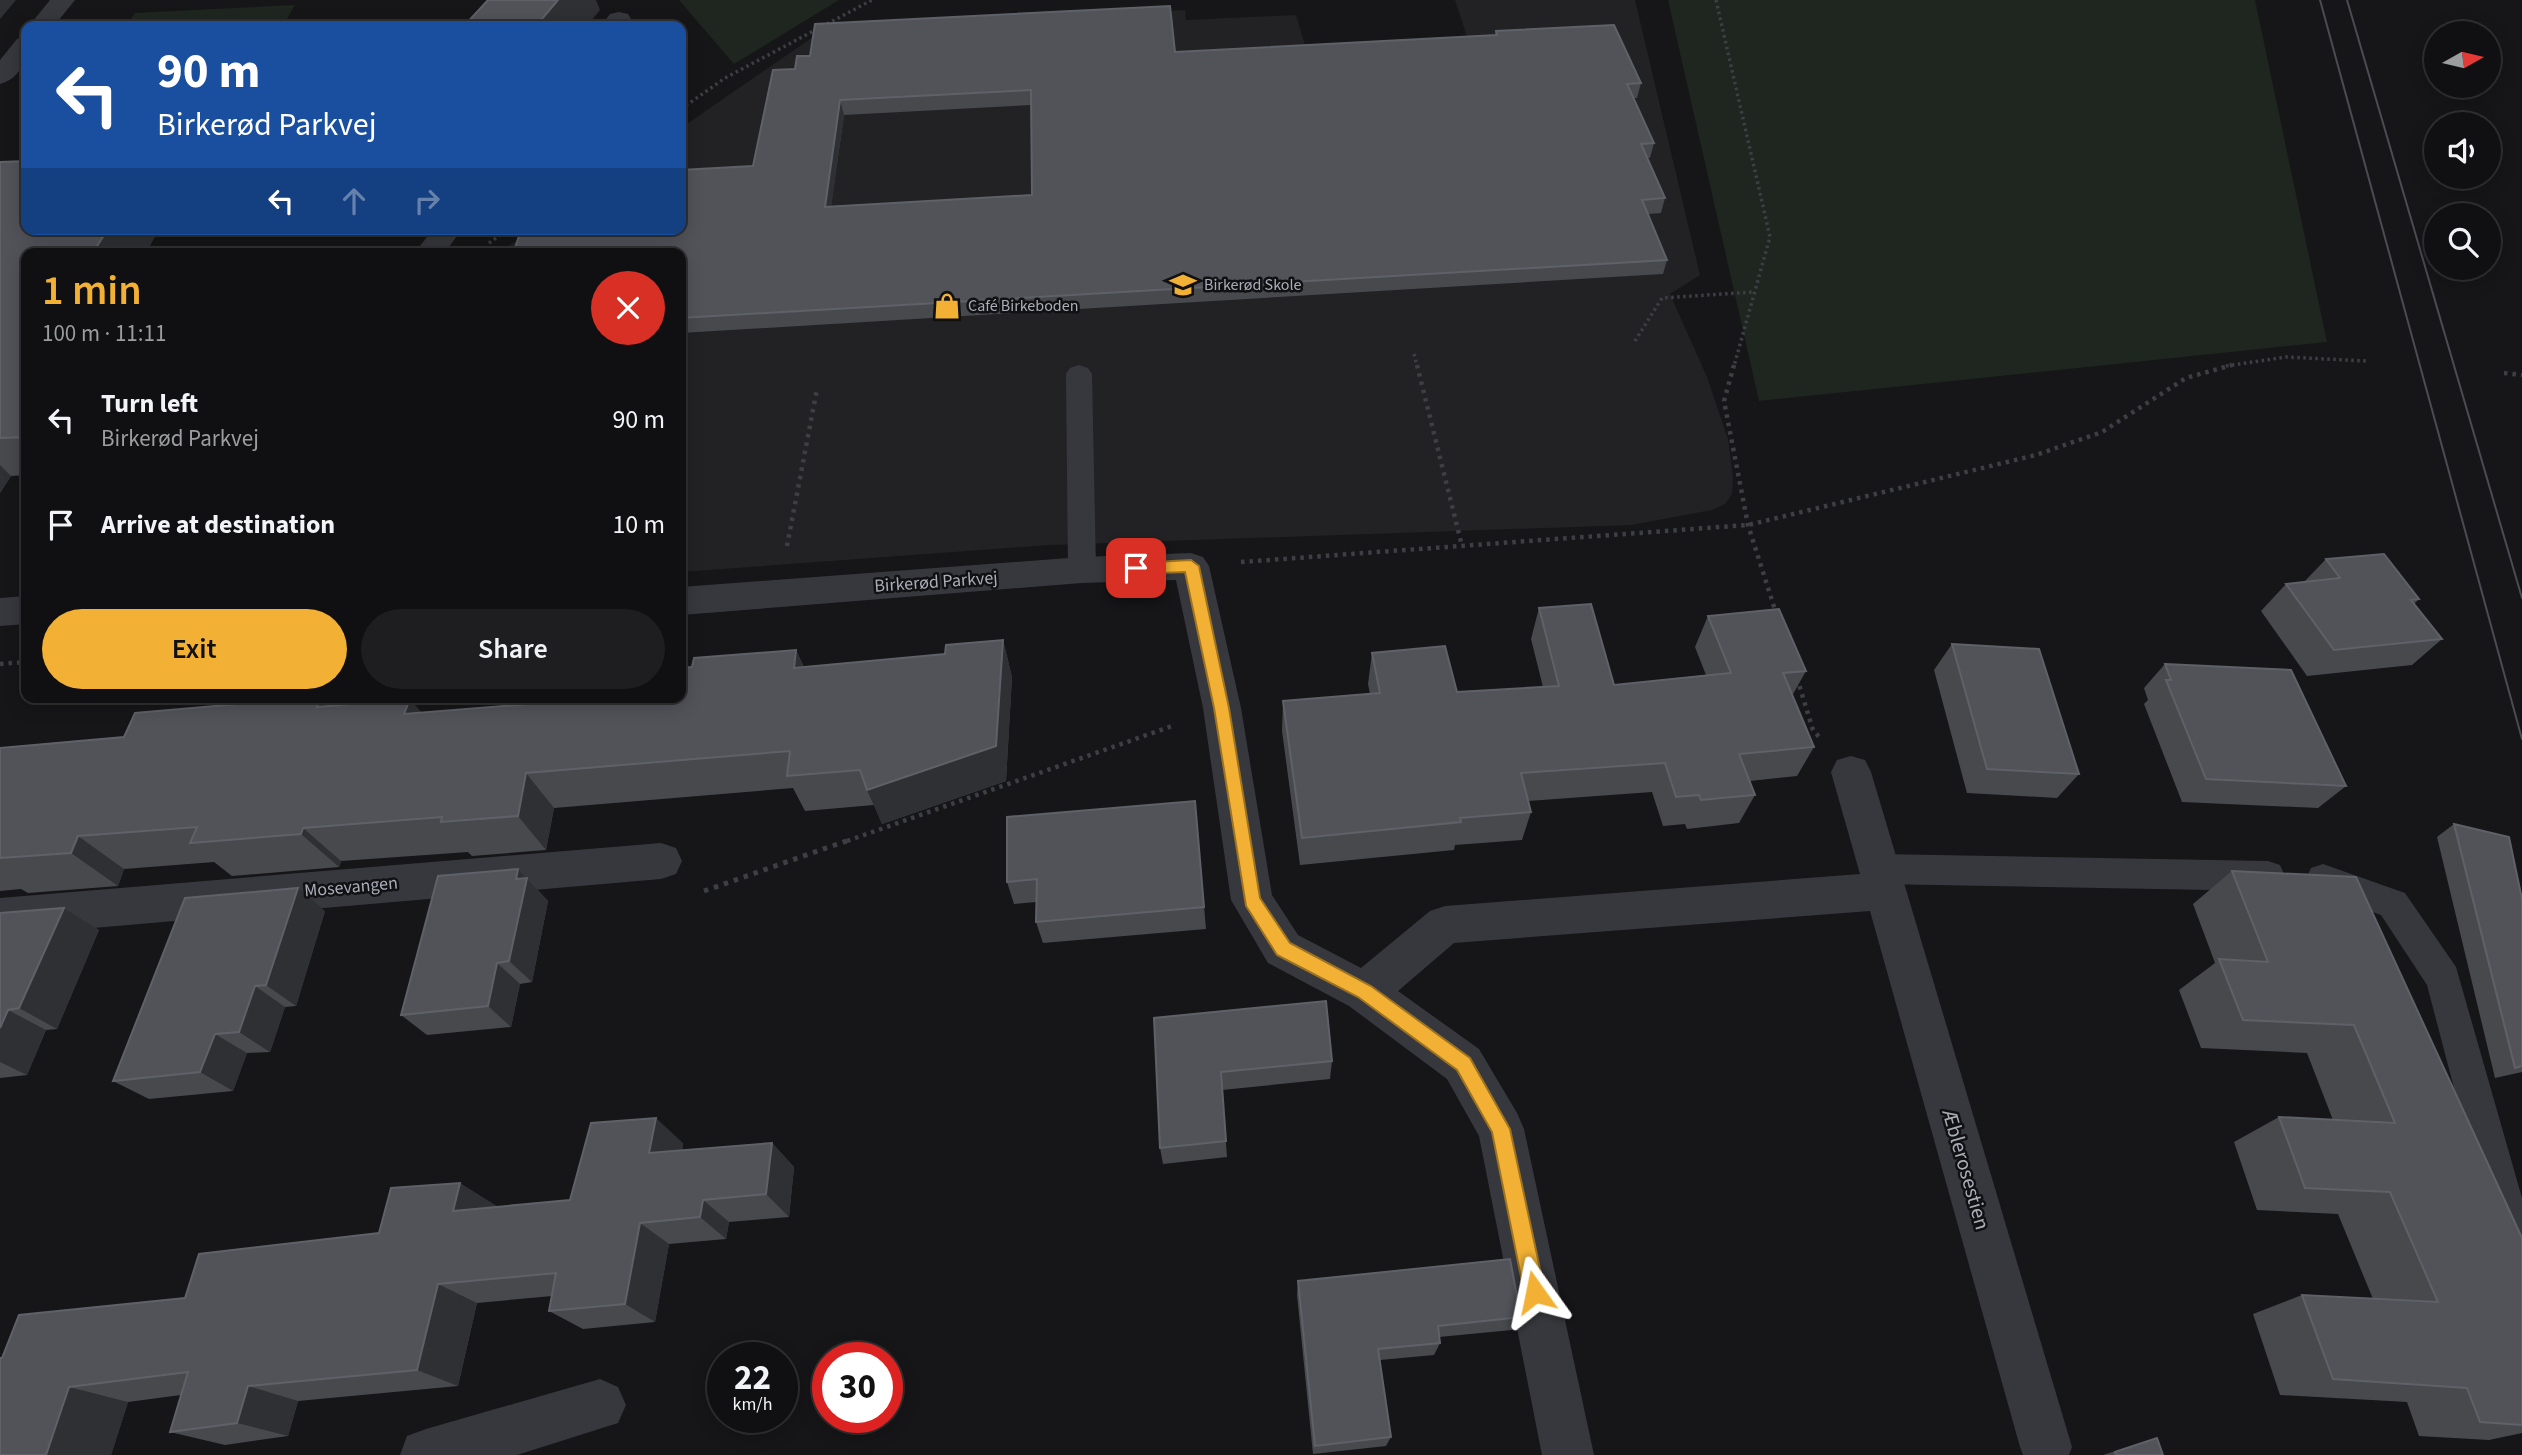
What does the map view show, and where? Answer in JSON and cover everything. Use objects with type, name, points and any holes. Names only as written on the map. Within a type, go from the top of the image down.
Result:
[{"type":"street","points":[[45,21],[63,0]]},
{"type":"street","points":[[0,76],[21,50]]},
{"type":"street","points":[[1191,566],[1222,708],[1252,900],[1283,949],[1364,992],[1463,1064],[1501,1129],[1568,1455]]},
{"type":"street","name":"Birkerød Parkvej","points":[[686,601],[1082,570],[1191,566]]},
{"type":"street","points":[[0,612],[21,610]]},
{"type":"street","name":"Æblerosestien","points":[[1851,772],[2046,1447]]},
{"type":"street","name":"Mosevangen","points":[[0,918],[661,861]]},
{"type":"street","points":[[1364,992],[1446,925],[1882,880]]},
{"type":"street","points":[[426,1455],[600,1405]]},
{"type":"lane","points":[[1079,374],[1082,570]]},
{"type":"lane","points":[[1882,880],[2315,876],[2393,904],[2443,979],[2514,1241]]},
{"type":"path","points":[[686,105],[725,78],[872,0]]},
{"type":"path","points":[[1716,0],[1770,237],[1724,401],[1748,525],[1776,614]]},
{"type":"path","points":[[1635,341],[1662,298],[1753,292]]},
{"type":"path","points":[[1414,354],[1462,546]]},
{"type":"path","points":[[1191,566],[1748,525],[2036,455],[2102,432],[2186,379],[2241,362],[2287,357],[2366,361]]},
{"type":"path","points":[[2504,373],[2522,374]]},
{"type":"path","points":[[778,594],[817,389]]},
{"type":"path","points":[[0,664],[21,662]]},
{"type":"path","points":[[1793,666],[1813,730],[1851,772]]},
{"type":"path","points":[[661,861],[673,902],[1222,708]]},
{"type":"shaded area","points":[[679,0],[839,0],[734,64]]},
{"type":"shaded area","name":"Birkerød Skole","points":[[1455,0],[1635,0],[1700,275],[1670,294],[1707,377],[1728,439],[1733,477],[1732,494],[1725,504],[1712,510],[1631,525],[1050,545],[686,572],[686,248],[506,248],[524,235],[686,235],[686,125],[826,28],[1185,10],[1186,20],[1296,15],[1306,49],[1467,36]]},
{"type":"shaded area","points":[[1668,0],[2255,0],[2327,342],[1759,401]]},
{"type":"shaded area","points":[[295,5],[286,21],[129,21],[135,13]]},
{"type":"building","points":[[488,0],[558,0],[540,21],[469,21]]},
{"type":"building","points":[[1170,6],[1175,52],[1497,35],[1496,31],[1614,25],[1641,83],[1627,84],[1654,143],[1641,144],[1665,198],[1642,200],[1667,260],[686,318],[686,248],[515,248],[519,235],[686,235],[686,170],[753,166],[773,70],[795,69],[797,56],[810,56],[815,24]],"holes":[[[1031,90],[1032,195],[825,207],[840,100]]]},
{"type":"building","points":[[21,161],[21,235],[104,235],[96,248],[21,248],[21,437],[0,438],[0,162]]},
{"type":"building","points":[[2384,554],[2419,599],[2411,600],[2442,639],[2334,650],[2286,584],[2340,578],[2326,559]]},
{"type":"building","points":[[1591,604],[1614,685],[1731,673],[1708,616],[1779,609],[1806,671],[1783,673],[1814,747],[1739,754],[1755,795],[1701,800],[1699,795],[1676,797],[1665,763],[1521,773],[1531,812],[1302,838],[1283,701],[1380,693],[1372,653],[1445,646],[1457,692],[1559,686],[1539,608]]},
{"type":"building","points":[[1003,640],[996,746],[867,790],[860,770],[787,776],[790,751],[526,773],[518,816],[441,822],[442,817],[303,828],[301,834],[190,843],[197,827],[78,836],[71,853],[0,858],[0,748],[124,737],[135,713],[251,703],[318,703],[317,707],[408,703],[404,714],[543,703],[686,703],[686,668],[692,667],[694,658],[796,650],[794,668],[945,654],[946,645]]},
{"type":"building","points":[[1952,644],[2039,649],[2079,774],[1987,769]]},
{"type":"building","points":[[2165,664],[2291,670],[2346,786],[2206,779],[2166,680],[2171,680]]},
{"type":"building","points":[[1195,801],[1204,907],[1036,922],[1037,879],[1007,882],[1007,817]]},
{"type":"building","points":[[2454,824],[2509,837],[2522,899],[2522,1066],[2515,1068]]},
{"type":"building","points":[[518,869],[516,879],[527,878],[509,961],[497,963],[488,1006],[401,1015],[438,876]]},
{"type":"building","points":[[2232,871],[2356,877],[2522,1238],[2522,1425],[2480,1422],[2467,1388],[2333,1379],[2302,1295],[2438,1302],[2390,1192],[2305,1188],[2279,1117],[2395,1123],[2354,1025],[2243,1020],[2219,959],[2268,962]]},
{"type":"building","points":[[298,888],[266,985],[255,986],[239,1032],[215,1034],[200,1072],[113,1081],[185,898]]},
{"type":"building","points":[[64,908],[19,1008],[8,1010],[0,1028],[0,913]]},
{"type":"building","points":[[1326,1001],[1332,1061],[1221,1072],[1226,1141],[1160,1148],[1154,1018]]},
{"type":"building","points":[[656,1118],[649,1153],[772,1143],[766,1194],[703,1200],[700,1217],[640,1223],[625,1304],[549,1311],[556,1273],[438,1284],[417,1370],[248,1386],[237,1423],[170,1432],[188,1372],[69,1387],[46,1455],[0,1455],[0,1358],[19,1315],[185,1298],[199,1254],[379,1233],[391,1188],[460,1183],[453,1211],[570,1200],[591,1123]]},
{"type":"building","points":[[1510,1259],[1521,1317],[1438,1326],[1440,1343],[1378,1349],[1391,1437],[1315,1446],[1298,1281]]},
{"type":"building","points":[[2157,1438],[2163,1455],[2116,1455],[2115,1452]]},
{"type":"tram line","points":[[2320,0],[2522,739]]},
{"type":"tram line","points":[[2347,0],[2522,598]]},
{"type":"place","name":"Birkerød Skole","points":[[1183,285]]},
{"type":"place","name":"Café Birkeboden","points":[[947,306]]},
{"type":"route","points":[[1136,568],[1191,566],[1222,708],[1252,900],[1283,949],[1364,992],[1463,1064],[1501,1129],[1535,1292]]}]
